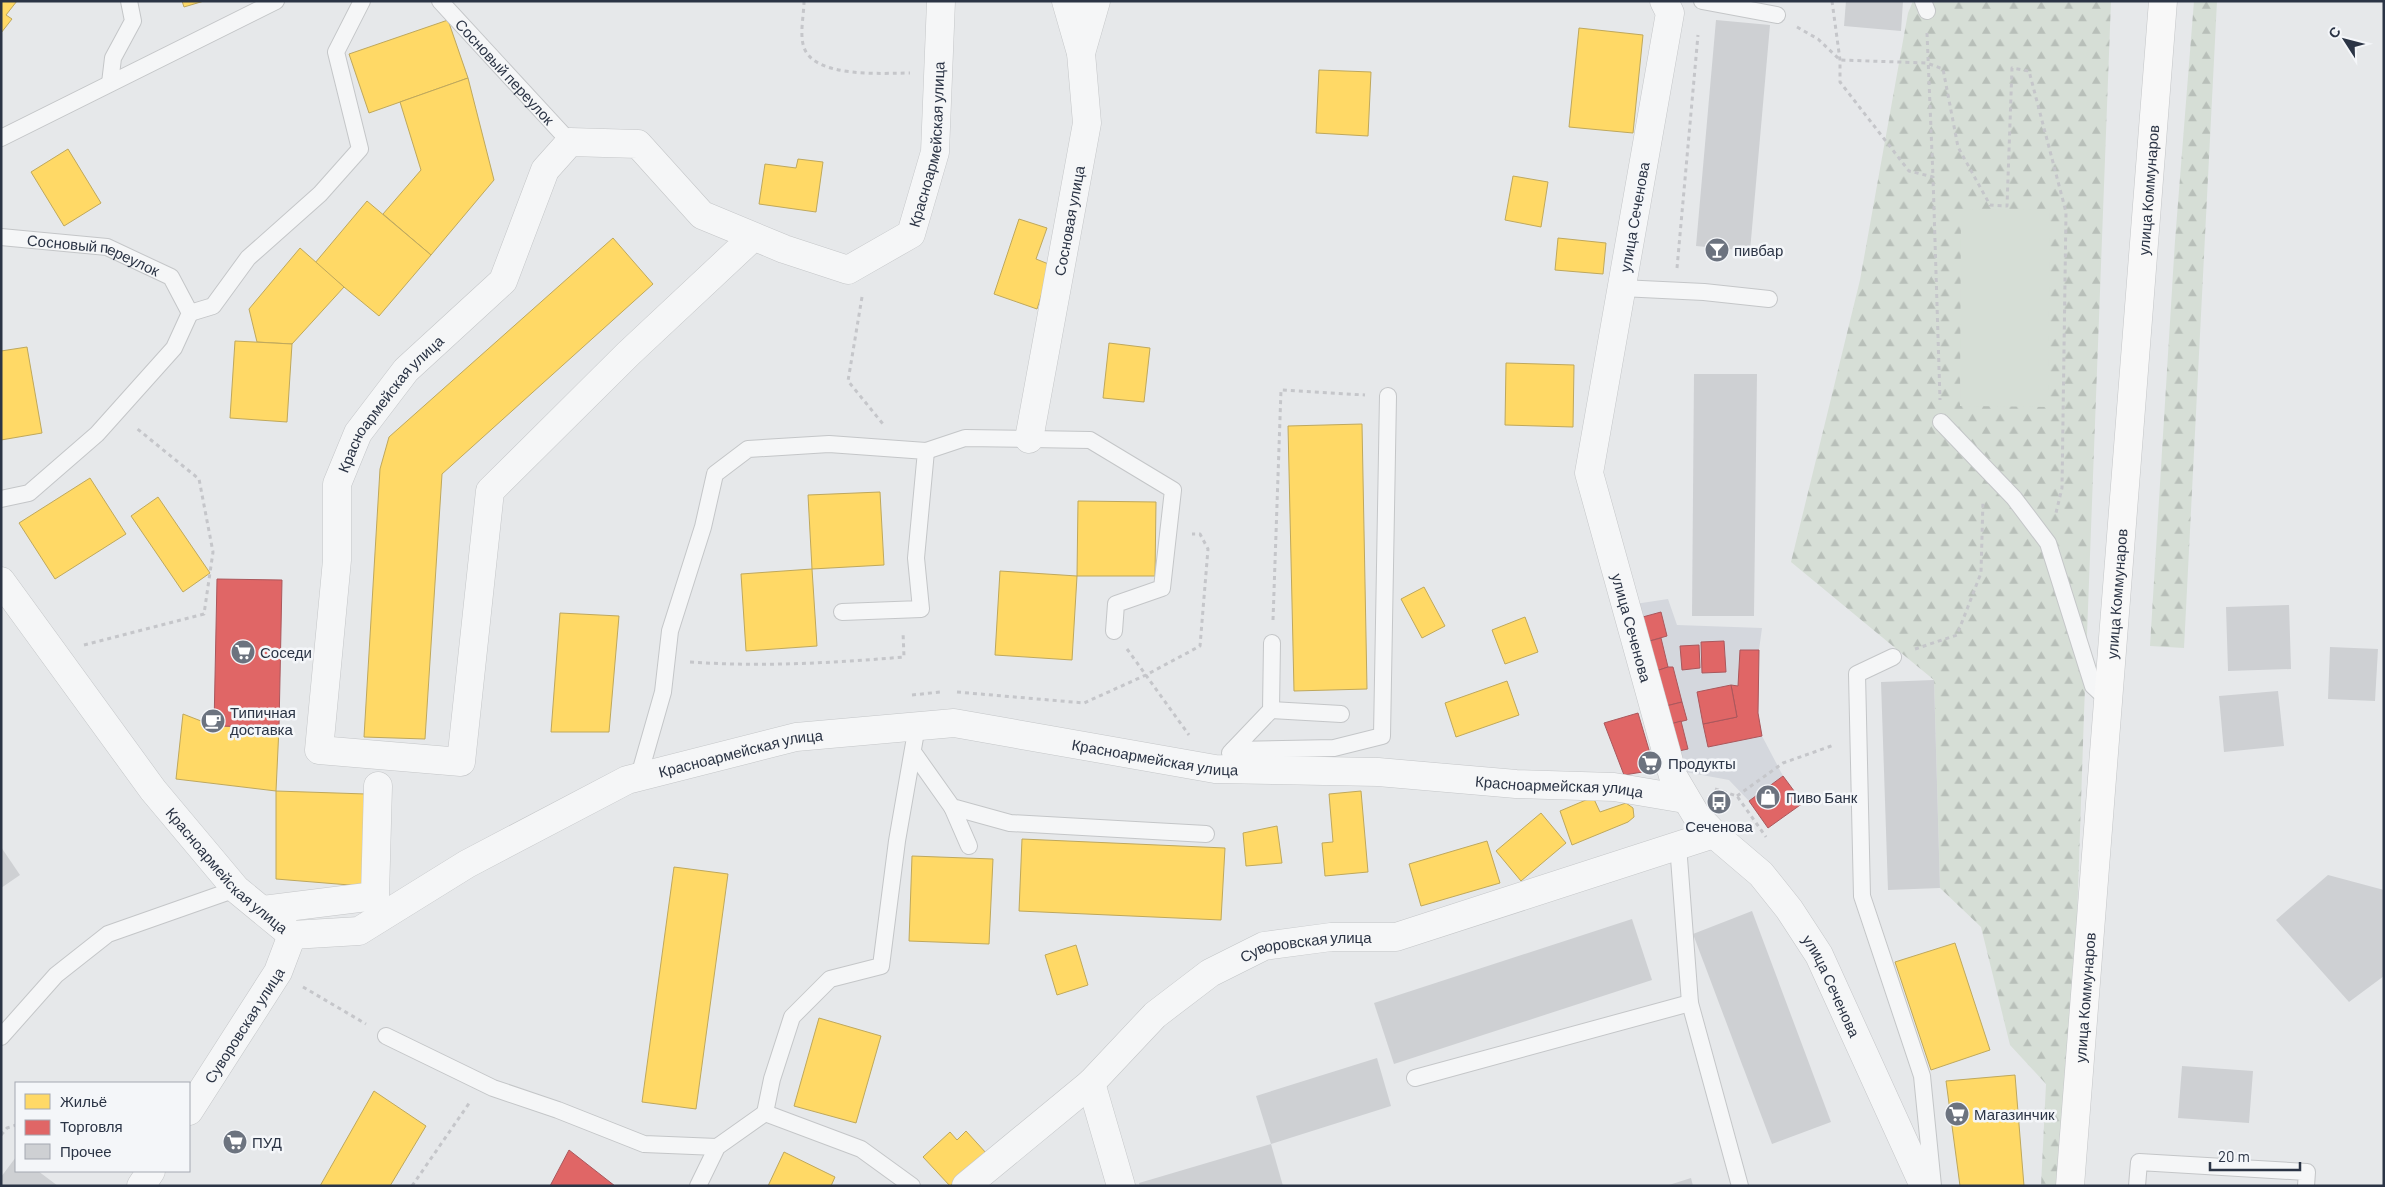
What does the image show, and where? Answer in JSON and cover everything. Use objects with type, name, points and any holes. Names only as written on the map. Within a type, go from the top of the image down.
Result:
[{"type":"main road","name":"улица Коммунаров","points":[[2070,1186],[2163,1]]},
{"type":"street","name":"Красноармейская улица","points":[[754,237],[635,348],[490,491],[461,762],[319,750],[337,560],[337,484],[358,433],[406,370],[504,281],[545,170],[570,142],[638,144],[702,215],[784,249],[848,270],[911,234],[936,152],[941,1]]},
{"type":"street","name":"Сосновая улица","points":[[1029,439],[1087,123],[1081,52],[1066,1]]},
{"type":"street","points":[[1081,52],[1096,1]]},
{"type":"street","name":"улица Сеченова","points":[[1664,1],[1670,13],[1589,473],[1673,776],[1685,799],[1714,834],[1761,874],[1790,908],[1819,955],[1924,1186]]},
{"type":"street","name":"Красноармейская улица","points":[[1,581],[153,790],[236,889],[292,935],[359,931],[467,864],[627,780],[796,737],[915,739],[954,723],[1215,769],[1378,772],[1516,784],[1614,788],[1685,799]]},
{"type":"street","points":[[263,910],[375,896],[378,786]]},
{"type":"street","name":"Суворовская улица","points":[[966,1186],[1091,1083],[1155,1015],[1210,972],[1264,946],[1331,937],[1396,937],[1714,834]]},
{"type":"street","name":"Суворовская улица","points":[[190,1109],[278,972],[292,935]]},
{"type":"street","points":[[1091,1083],[1121,1186]]},
{"type":"street","points":[[141,1186],[150,1172]]},
{"type":"lane","points":[[110,83],[113,58],[133,21],[130,1]]},
{"type":"lane","points":[[1,138],[276,1]]},
{"type":"lane","points":[[1,500],[29,493],[97,434],[174,348],[190,313],[213,306],[248,258],[320,194],[360,149],[336,52],[362,1]]},
{"type":"lane","name":"Сосновый переулок","points":[[440,1],[570,142]]},
{"type":"lane","points":[[1702,1],[1778,15]]},
{"type":"lane","name":"Сосновый переулок","points":[[1,236],[107,247],[171,277],[190,313]]},
{"type":"lane","points":[[1622,288],[1675,290],[1769,298]]},
{"type":"lane","points":[[1234,750],[1334,748],[1382,736],[1388,396]]},
{"type":"lane","points":[[1941,422],[2014,498],[2048,543],[2093,686],[2108,700]]},
{"type":"lane","points":[[639,776],[663,692],[670,631],[700,537],[715,474],[748,449],[829,444],[926,452],[965,438],[1090,440],[1173,490],[1162,588],[1116,604],[1114,631]]},
{"type":"lane","points":[[842,612],[921,608],[916,558],[926,452]]},
{"type":"lane","points":[[1215,769],[1271,710],[1272,643]]},
{"type":"lane","points":[[1893,657],[1857,674],[1862,896],[1922,1076],[1933,1186]]},
{"type":"lane","points":[[1271,710],[1341,714]]},
{"type":"lane","points":[[915,739],[952,807],[968,846]]},
{"type":"lane","points":[[698,1186],[717,1147],[765,1113],[772,1079],[792,1017],[830,979],[881,966],[897,841],[915,739]]},
{"type":"lane","points":[[952,807],[1010,823],[1206,834]]},
{"type":"lane","points":[[1678,845],[1690,1003],[1740,1186]]},
{"type":"lane","points":[[1,1037],[56,975],[108,934],[236,889]]},
{"type":"lane","points":[[1415,1078],[1690,1003]]},
{"type":"lane","points":[[386,1036],[484,1084],[644,1144],[717,1147]]},
{"type":"lane","points":[[765,1113],[861,1149],[912,1186]]},
{"type":"lane","points":[[2137,1186],[2139,1162],[2307,1172],[2306,1186]]},
{"type":"path","points":[[804,1],[803,45],[816,62],[840,71],[938,74]]},
{"type":"path","points":[[1832,1],[1840,60],[1840,82],[1909,171],[1933,178]]},
{"type":"path","points":[[1925,6],[1941,422]]},
{"type":"path","points":[[1778,15],[1818,39],[1840,60],[1928,62],[1943,69],[1958,147],[1990,204],[2006,206],[2012,68],[2029,70],[2066,212],[2062,488],[2048,543]]},
{"type":"path","points":[[1675,290],[1699,30]]},
{"type":"path","points":[[868,258],[848,381],[904,450]]},
{"type":"path","points":[[1272,643],[1281,390],[1388,396]]},
{"type":"path","points":[[53,653],[204,614],[213,552],[199,479],[127,420],[109,420]]},
{"type":"path","points":[[1893,657],[1958,634],[1981,574],[1984,467]]},
{"type":"path","points":[[954,692],[1084,703],[1146,675],[1200,646],[1208,549],[1200,534],[1168,534]]},
{"type":"path","points":[[667,661],[735,665],[791,664],[904,657],[902,609]]},
{"type":"path","points":[[1114,631],[1195,742]]},
{"type":"path","points":[[910,696],[919,693],[945,692]]},
{"type":"path","points":[[1737,796],[1783,763],[1858,737]]},
{"type":"path","points":[[278,972],[386,1036]]},
{"type":"path","points":[[412,1186],[484,1084]]},
{"type":"path","points":[[1,1135],[7,1128],[15,1125]]},
{"type":"shaded area","points":[[1668,599],[1677,625],[1762,628],[1759,650],[1758,713],[1762,736],[1783,776],[1749,801],[1729,780],[1680,771],[1635,604]]},
{"type":"green space","points":[[1913,1],[2111,1],[2068,1186],[2041,1186],[2046,1084],[2010,1045],[1981,927],[1940,888],[1934,680],[1791,562],[1860,280],[1908,13]]},
{"type":"green space","points":[[2194,1],[2217,1],[2184,648],[2150,646],[2175,241]]},
{"type":"green space","points":[[1961,209],[2050,210],[2048,407],[1960,406]]},
{"type":"building: Жильё","points":[[1,1],[17,1],[6,15],[12,19],[1,33]]},
{"type":"building: Жильё","points":[[182,1],[204,1],[184,7]]},
{"type":"building: Жильё","points":[[448,20],[468,78],[369,113],[349,54]]},
{"type":"building: Жильё","points":[[1579,28],[1643,35],[1633,133],[1569,127]]},
{"type":"building: Жильё","points":[[1319,70],[1371,72],[1368,136],[1316,133]]},
{"type":"building: Жильё","points":[[468,78],[494,180],[431,255],[383,214],[421,170],[400,102]]},
{"type":"building: Жильё","points":[[68,149],[101,203],[64,226],[31,172]]},
{"type":"building: Жильё","points":[[798,159],[823,162],[816,212],[759,204],[765,164],[796,168]]},
{"type":"building: Жильё","points":[[1513,176],[1548,182],[1541,227],[1505,220]]},
{"type":"building: Жильё","points":[[367,201],[431,255],[379,316],[315,263]]},
{"type":"building: Жильё","points":[[1019,219],[1047,228],[1036,259],[1051,265],[1037,309],[994,294]]},
{"type":"building: Жильё","points":[[613,238],[653,284],[442,474],[425,739],[364,737],[380,469],[389,437]]},
{"type":"building: Жильё","points":[[1558,238],[1606,243],[1603,274],[1555,270]]},
{"type":"building: Жильё","points":[[300,248],[344,287],[292,344],[257,342],[249,309]]},
{"type":"building: Жильё","points":[[235,341],[292,344],[287,422],[230,418]]},
{"type":"building: Жильё","points":[[1109,343],[1150,348],[1144,402],[1103,398]]},
{"type":"building: Жильё","points":[[27,347],[42,433],[1,440],[1,351]]},
{"type":"building: Жильё","points":[[1506,363],[1574,365],[1573,427],[1505,425]]},
{"type":"building: Жильё","points":[[1362,424],[1367,689],[1294,691],[1288,426]]},
{"type":"building: Жильё","points":[[90,478],[126,534],[55,579],[19,523]]},
{"type":"building: Жильё","points":[[880,492],[884,565],[812,569],[808,495]]},
{"type":"building: Жильё","points":[[158,497],[210,573],[183,592],[131,516]]},
{"type":"building: Жильё","points":[[1078,501],[1156,502],[1155,576],[1077,576]]},
{"type":"building: Жильё","points":[[812,569],[817,646],[746,651],[741,574]]},
{"type":"building: Жильё","points":[[1000,571],[1077,576],[1072,660],[995,655]]},
{"type":"building: Жильё","points":[[1424,587],[1445,626],[1422,638],[1401,599]]},
{"type":"building: Жильё","points":[[560,613],[619,616],[609,732],[551,732]]},
{"type":"building: Жильё","points":[[1525,617],[1538,652],[1505,664],[1492,630]]},
{"type":"building: Жильё","points":[[1507,681],[1519,715],[1456,737],[1445,703]]},
{"type":"building: Жильё","points":[[183,714],[214,726],[279,727],[276,791],[176,779]]},
{"type":"building: Жильё","points":[[276,791],[366,794],[362,886],[276,879]]},
{"type":"building: Жильё","points":[[1361,791],[1368,872],[1325,876],[1322,843],[1333,842],[1329,794]]},
{"type":"building: Жильё","points":[[1593,797],[1600,812],[1626,803],[1633,808],[1634,817],[1628,822],[1572,845],[1560,811]]},
{"type":"building: Жильё","points":[[1541,813],[1566,843],[1521,881],[1496,851]]},
{"type":"building: Жильё","points":[[1277,826],[1282,863],[1246,866],[1243,833]]},
{"type":"building: Жильё","points":[[1022,839],[1225,848],[1221,920],[1019,911]]},
{"type":"building: Жильё","points":[[1487,841],[1500,883],[1421,906],[1409,864]]},
{"type":"building: Жильё","points":[[912,856],[993,859],[989,944],[909,941]]},
{"type":"building: Жильё","points":[[674,867],[728,874],[696,1109],[642,1102]]},
{"type":"building: Жильё","points":[[1955,943],[1990,1050],[1931,1070],[1895,962]]},
{"type":"building: Жильё","points":[[1076,945],[1088,985],[1057,995],[1045,955]]},
{"type":"building: Жильё","points":[[819,1018],[881,1036],[856,1123],[794,1106]]},
{"type":"building: Жильё","points":[[2015,1075],[2024,1186],[1960,1186],[1946,1081]]},
{"type":"building: Жильё","points":[[374,1091],[426,1126],[390,1186],[320,1186]]},
{"type":"building: Жильё","points":[[966,1131],[987,1154],[950,1186],[923,1157],[950,1132],[957,1140]]},
{"type":"building: Жильё","points":[[784,1152],[835,1177],[831,1186],[768,1186]]},
{"type":"building: Торговля","points":[[217,579],[282,580],[279,727],[214,726]]},
{"type":"building: Торговля","points":[[1661,612],[1667,636],[1646,642],[1639,618]]},
{"type":"building: Торговля","points":[[1661,638],[1668,667],[1653,672],[1646,642]]},
{"type":"building: Торговля","points":[[1724,641],[1726,672],[1702,673],[1701,642]]},
{"type":"building: Торговля","points":[[1699,645],[1700,668],[1682,670],[1680,646]]},
{"type":"building: Торговля","points":[[1740,650],[1759,650],[1758,713],[1762,736],[1708,747],[1703,724],[1737,717],[1731,685],[1738,686]]},
{"type":"building: Торговля","points":[[1673,667],[1682,702],[1662,707],[1653,672]]},
{"type":"building: Торговля","points":[[1731,685],[1737,717],[1703,724],[1697,692]]},
{"type":"building: Торговля","points":[[1682,702],[1687,720],[1667,725],[1662,707]]},
{"type":"building: Торговля","points":[[1638,713],[1655,770],[1624,775],[1604,723]]},
{"type":"building: Торговля","points":[[1681,721],[1688,749],[1674,752],[1667,725]]},
{"type":"building: Торговля","points":[[1783,776],[1803,803],[1768,828],[1749,801]]},
{"type":"building: Торговля","points":[[569,1150],[615,1186],[550,1186]]},
{"type":"building: Прочее","points":[[1846,1],[1903,1],[1901,31],[1844,26]]},
{"type":"building: Прочее","points":[[1716,20],[1770,25],[1750,251],[1696,246]]},
{"type":"building: Прочее","points":[[1694,374],[1757,374],[1754,616],[1692,616]]},
{"type":"building: Прочее","points":[[2289,605],[2291,669],[2228,671],[2226,607]]},
{"type":"building: Прочее","points":[[2330,647],[2378,649],[2375,701],[2328,699]]},
{"type":"building: Прочее","points":[[1934,680],[1940,888],[1888,890],[1881,682]]},
{"type":"building: Прочее","points":[[2278,691],[2284,746],[2224,752],[2219,696]]},
{"type":"building: Прочее","points":[[1,847],[20,875],[1,888]]},
{"type":"building: Прочее","points":[[2328,875],[2384,890],[2384,976],[2349,1002],[2276,920]]},
{"type":"building: Прочее","points":[[1752,911],[1831,1122],[1772,1144],[1693,934]]},
{"type":"building: Прочее","points":[[1632,919],[1652,980],[1394,1064],[1374,1003]]},
{"type":"building: Прочее","points":[[1377,1058],[1391,1106],[1271,1144],[1256,1096]]},
{"type":"building: Прочее","points":[[2182,1066],[2253,1071],[2249,1123],[2178,1118]]},
{"type":"building: Прочее","points":[[1271,1144],[1283,1186],[1140,1186],[1139,1183]]},
{"type":"building: Прочее","points":[[15,1158],[15,1172],[39,1172],[58,1186],[1,1186],[1,1177]]},
{"type":"building: Прочее","points":[[1691,1178],[1693,1186],[1669,1186],[1669,1185]]},
{"type":"place","name":"пивбар","points":[[1717,250]]},
{"type":"place","name":"Соседи","points":[[243,652]]},
{"type":"place","name":"Типичная доставка","points":[[213,721]]},
{"type":"place","name":"Продукты","points":[[1650,763]]},
{"type":"place","name":"Пиво Банк","points":[[1768,797]]},
{"type":"place","name":"Сеченова","points":[[1719,802]]},
{"type":"place","name":"Магазинчик","points":[[1957,1114]]},
{"type":"place","name":"ПУД","points":[[235,1142]]}]
